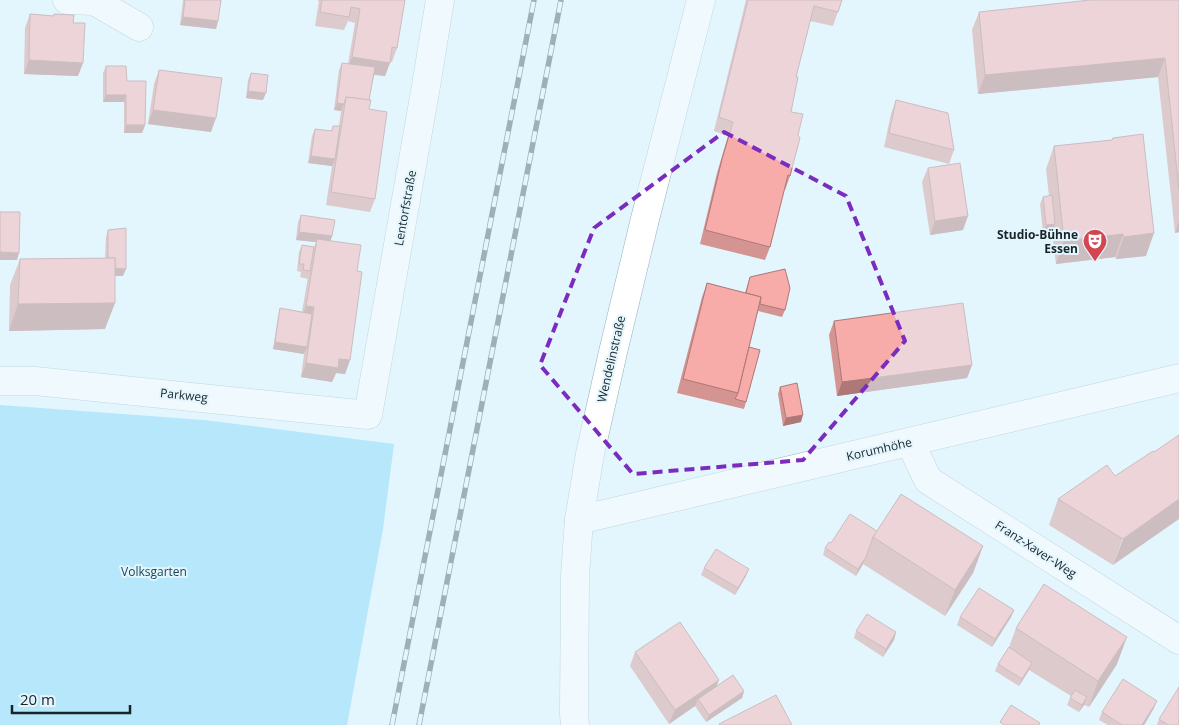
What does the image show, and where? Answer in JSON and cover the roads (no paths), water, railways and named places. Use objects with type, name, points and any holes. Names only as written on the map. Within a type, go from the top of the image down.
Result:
[{"type":"street","points":[[67,0],[94,1],[140,27]]},
{"type":"street","name":"Lentorfstraße","points":[[368,415],[440,0]]},
{"type":"street","name":"Wendelinstraße","points":[[575,725],[574,576],[579,520],[590,454],[612,352],[701,0]]},
{"type":"street","name":"Korumhöhe","points":[[579,520],[1179,378]]},
{"type":"street","name":"Parkweg","points":[[0,381],[45,382],[368,415]]},
{"type":"street","name":"Franz-Xaver-Weg","points":[[910,442],[928,480],[1179,640]]},
{"type":"railway","points":[[392,725],[534,0]]},
{"type":"railway","points":[[419,725],[561,0]]},
{"type":"place","name":"Studio-Bühne Essen","points":[[1095,262]]},
{"type":"park label","name":"Volksgarten","points":[[154,571]]}]
